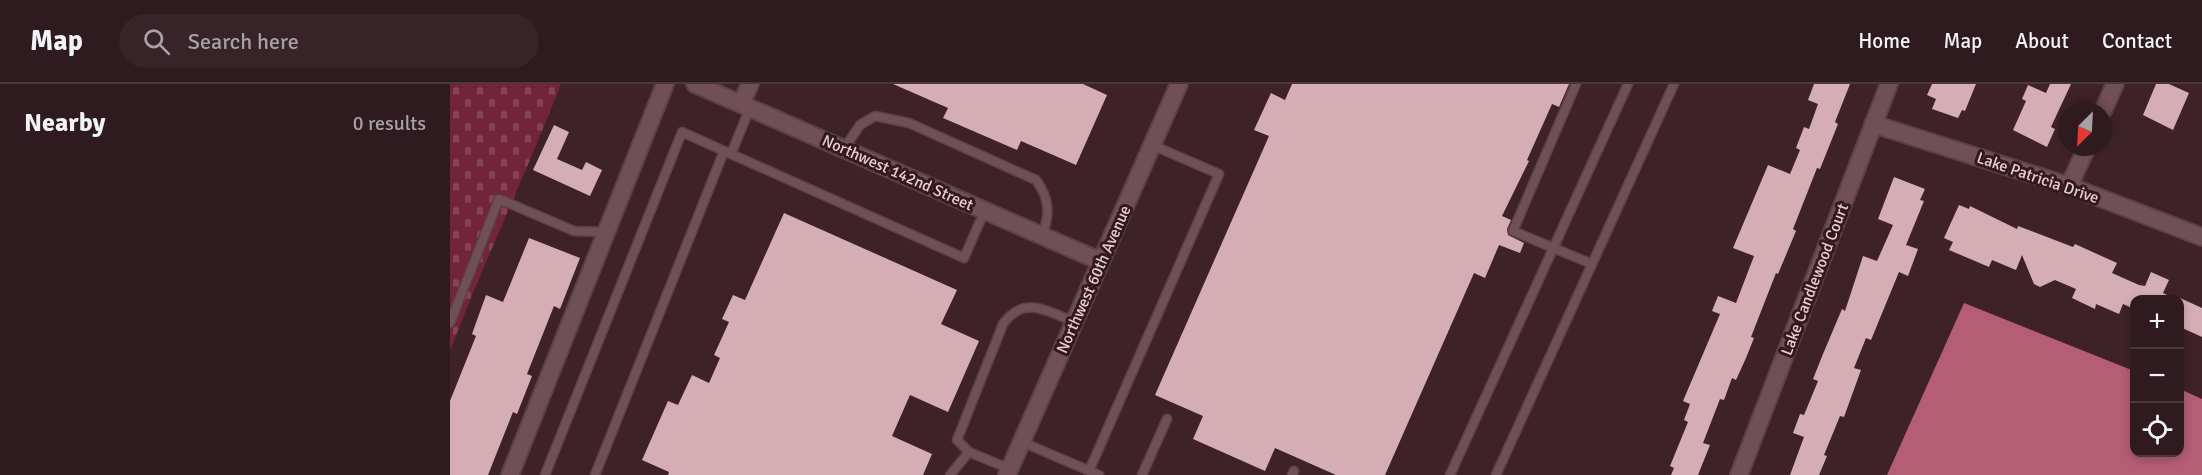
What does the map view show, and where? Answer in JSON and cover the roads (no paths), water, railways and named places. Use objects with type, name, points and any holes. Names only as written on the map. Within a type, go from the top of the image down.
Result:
[{"type":"street","points":[[510,475],[665,84]]},
{"type":"street","name":"Northwest 142nd Street","points":[[695,84],[1100,261]]},
{"type":"street","points":[[746,106],[750,84]]},
{"type":"street","name":"Northwest 60th Avenue","points":[[1008,472],[1179,84]]},
{"type":"street","name":"Lake Candlewood Court","points":[[1739,475],[1889,84]]},
{"type":"street","points":[[2107,102],[2115,84]]},
{"type":"street","name":"Lake Patricia Drive","points":[[1873,124],[2069,186],[2202,237]]},
{"type":"street","points":[[2069,186],[2083,156]]},
{"type":"lane","points":[[1576,84],[1513,231],[1592,264]]},
{"type":"lane","points":[[1450,475],[1628,84]]},
{"type":"lane","points":[[1496,475],[1674,84]]},
{"type":"lane","points":[[595,475],[746,106]]},
{"type":"lane","points":[[844,149],[860,125],[875,116],[890,118],[920,128],[1036,180],[1043,189],[1049,207],[1049,218],[1042,236]]},
{"type":"lane","points":[[545,475],[682,132],[964,258],[985,210]]},
{"type":"lane","points":[[1089,471],[1219,174],[1152,145]]},
{"type":"lane","points":[[450,323],[454,299],[499,199],[574,231],[607,232]]},
{"type":"lane","points":[[1008,472],[969,452],[957,440],[1003,324],[1012,311],[1023,306],[1041,309],[1075,321]]},
{"type":"lane","points":[[1142,475],[1167,419]]},
{"type":"lane","points":[[1022,442],[1099,475]]},
{"type":"lane","points":[[950,475],[969,452]]}]
